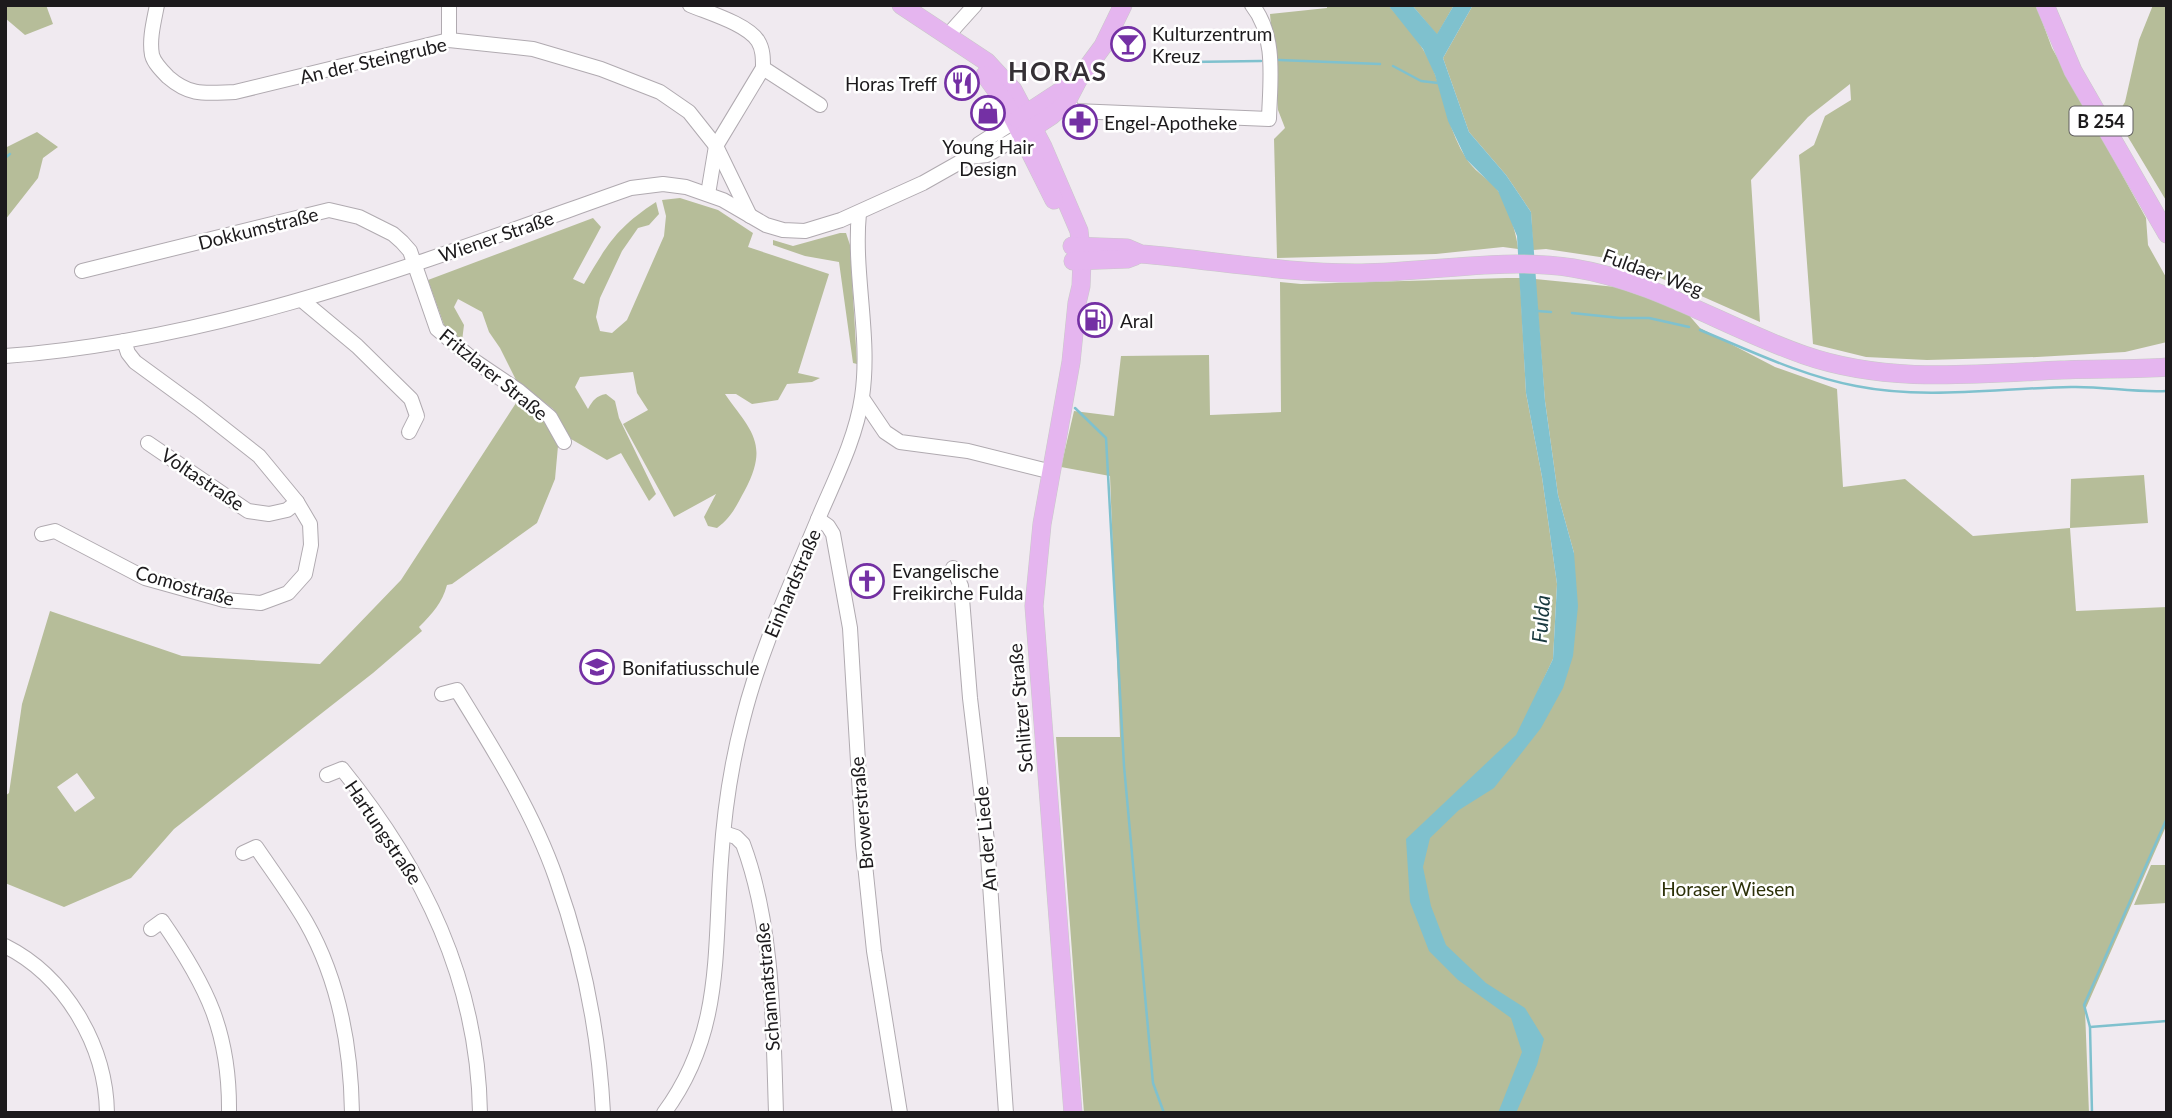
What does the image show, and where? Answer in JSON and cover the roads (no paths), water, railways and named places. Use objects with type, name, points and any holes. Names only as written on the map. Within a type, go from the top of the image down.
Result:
[{"type":"main road","name":"Schlitzer Straße","points":[[901,5],[987,62],[1017,96],[1024,125],[1077,226],[1073,281],[1077,303],[1071,362],[1037,558],[1034,631],[1073,1113]]},
{"type":"main road","points":[[1024,125],[1051,116],[1066,103],[1078,80],[1103,46],[1123,5]]},
{"type":"main road","name":"B 254","points":[[2045,5],[2073,71],[2167,234]]},
{"type":"main road","points":[[1024,125],[1078,80]]},
{"type":"main road","name":"Fuldaer Weg","points":[[1077,253],[1127,258],[1141,254],[1330,273],[1515,264],[1570,268],[1618,278],[1805,356],[1860,369],[1903,375],[1939,376],[2167,367]]},
{"type":"main road","name":"Fuldaer Weg","points":[[2142,368],[2167,356]]},
{"type":"street","name":"An der Steingrube","points":[[157,5],[152,56],[181,88],[200,93],[235,92],[449,40],[533,49],[613,73],[660,92],[689,112],[716,146],[751,216]]},
{"type":"street","points":[[449,5],[449,40]]},
{"type":"street","points":[[690,5],[751,33],[759,42],[763,54],[762,68],[716,146],[708,194]]},
{"type":"street","points":[[947,35],[975,5]]},
{"type":"street","points":[[1066,103],[1074,111],[1269,119],[1269,41],[1252,5]]},
{"type":"street","points":[[762,68],[820,105]]},
{"type":"street","name":"Wiener Straße","points":[[5,356],[124,341],[206,326],[303,301],[414,265],[631,188],[663,184],[686,187],[708,194],[766,225],[783,230],[805,231],[859,213],[923,183],[969,157],[987,155],[1024,125]]},
{"type":"street","name":"Dokkumstraße","points":[[82,271],[329,210],[359,217],[393,234],[410,251],[414,265]]},
{"type":"street","name":"Einhardstraße","points":[[664,1113],[680,1090],[694,1061],[709,1015],[724,833],[734,759],[755,677],[776,618],[848,446],[862,398],[863,354],[857,241],[859,213]]},
{"type":"street","name":"Fritzlarer Straße","points":[[414,265],[437,329],[550,417],[564,442]]},
{"type":"street","points":[[303,301],[358,346],[411,399],[417,416],[409,432]]},
{"type":"street","name":"Comostraße","points":[[42,534],[55,531],[145,578],[223,600],[261,603],[288,593],[305,573],[312,545],[310,524],[297,502],[259,456],[135,362],[124,341]]},
{"type":"street","points":[[862,398],[885,432],[900,442],[968,451],[1052,472]]},
{"type":"street","name":"Voltastraße","points":[[148,443],[248,511],[269,514],[287,510],[297,502]]},
{"type":"street","name":"Browerstraße","points":[[818,519],[828,526],[833,534],[850,628],[863,845],[874,951],[900,1113]]},
{"type":"street","name":"An der Liede","points":[[953,568],[961,586],[970,698],[987,841],[1006,1113]]},
{"type":"street","points":[[442,694],[457,690],[521,799],[556,877],[587,984],[597,1038],[603,1113]]},
{"type":"street","name":"Hartungstraße","points":[[327,775],[341,769],[359,791],[404,855],[430,903],[450,953],[464,999],[473,1041],[480,1113]]},
{"type":"street","name":"Schannatstraße","points":[[724,833],[736,836],[745,849],[766,939],[776,1113]]},
{"type":"street","points":[[243,853],[256,846],[294,902],[319,948],[343,1022],[351,1073],[352,1113]]},
{"type":"street","points":[[151,929],[162,921],[190,961],[214,1008],[223,1038],[227,1065],[229,1113]]},
{"type":"street","points":[[5,946],[22,954],[44,972],[76,1013],[101,1068],[107,1113]]},
{"type":"water","points":[[1388,5],[1412,5],[1437,34],[1454,5],[1473,5],[1443,58],[1469,132],[1506,175],[1531,212],[1545,401],[1558,495],[1574,553],[1578,606],[1573,656],[1563,688],[1541,728],[1494,788],[1459,810],[1430,838],[1423,867],[1431,906],[1446,945],[1486,983],[1525,1008],[1544,1039],[1537,1065],[1516,1113],[1498,1113],[1522,1052],[1511,1018],[1458,980],[1429,951],[1410,902],[1406,839],[1516,735],[1553,659],[1557,584],[1542,477],[1526,393],[1517,236],[1498,191],[1466,159],[1448,121],[1435,75],[1423,49]]},
{"type":"waterway","points":[[1279,60],[1380,64]]},
{"type":"waterway","points":[[1189,62],[1261,61]]},
{"type":"waterway","points":[[1393,66],[1421,81],[1438,83]]},
{"type":"waterway","points":[[5,158],[10,154]]},
{"type":"waterway","points":[[1537,311],[1551,312]]},
{"type":"waterway","points":[[1572,313],[1649,318],[1689,327]]},
{"type":"waterway","points":[[1700,330],[1816,376],[1882,390],[1936,393],[2083,387],[2167,391]]},
{"type":"waterway","points":[[1075,408],[1106,438],[1124,766],[1153,1083],[1164,1113]]},
{"type":"waterway","points":[[2092,1113],[2090,1027],[2084,1005],[2167,818]]},
{"type":"waterway","points":[[2090,1027],[2167,1021]]},
{"type":"place","name":"Kulturzentrum Kreuz","points":[[1128,44]]},
{"type":"place","name":"Horas Treff","points":[[962,83]]},
{"type":"place","name":"Young Hair Design","points":[[988,113]]},
{"type":"place","name":"Engel-Apotheke","points":[[1080,122]]},
{"type":"place","name":"Aral","points":[[1095,320]]},
{"type":"place","name":"Evangelische Freikirche Fulda","points":[[867,581]]},
{"type":"place","name":"Bonifatiusschule","points":[[597,667]]},
{"type":"district","name":"HORAS","points":[[1058,71]]},
{"type":"water label","name":"Fulda","points":[[1540,619]]},
{"type":"park label","name":"Horaser Wiesen","points":[[1728,888]]}]
